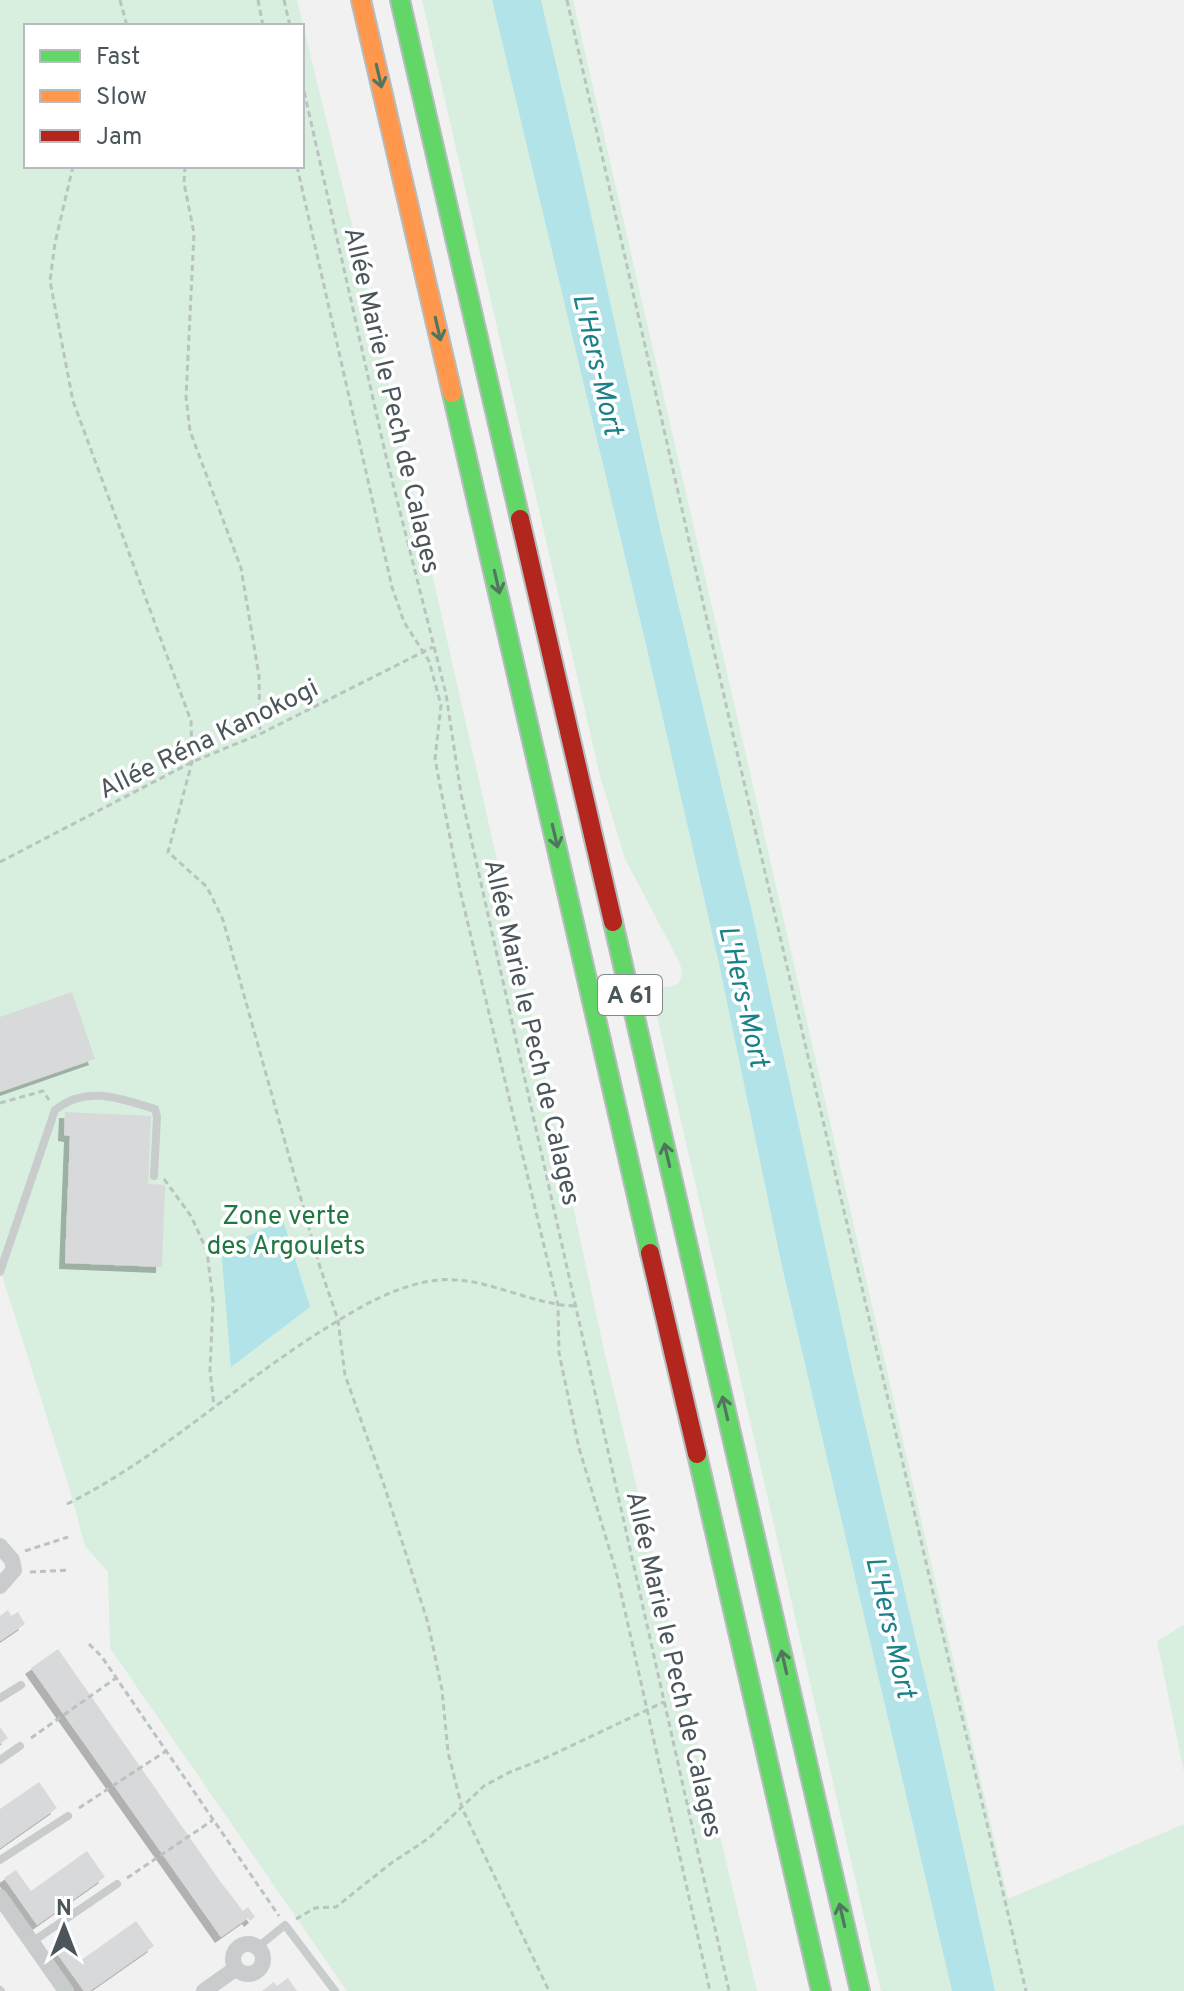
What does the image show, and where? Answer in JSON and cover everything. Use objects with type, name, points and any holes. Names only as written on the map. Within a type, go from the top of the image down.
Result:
[{"type":"highway","name":"A 61","points":[[361,0],[821,1991]]},
{"type":"highway","name":"A 61","points":[[400,0],[860,1991]]},
{"type":"street","points":[[0,1546],[13,1565],[0,1586]]},
{"type":"street","points":[[0,1897],[66,1991]]},
{"type":"street","points":[[204,1991],[235,1969],[232,1958],[237,1948],[247,1944],[258,1947]]},
{"type":"lane","points":[[0,1272],[55,1110],[67,1100],[94,1093],[155,1109],[154,1176]]},
{"type":"lane","points":[[0,1698],[21,1685]]},
{"type":"lane","points":[[0,1760],[20,1746]]},
{"type":"lane","points":[[0,1860],[68,1816]]},
{"type":"lane","points":[[32,1942],[117,1884]]},
{"type":"lane","points":[[258,1947],[285,1925],[335,1991]]},
{"type":"path","points":[[120,0],[126,24]]},
{"type":"path","points":[[258,0],[263,24]]},
{"type":"path","points":[[284,0],[290,24]]},
{"type":"path","points":[[567,0],[726,706],[1026,1991]]},
{"type":"path","name":"Allée Marie le Pech de Calages","points":[[304,91],[385,452],[446,694],[461,794],[729,1991]]},
{"type":"path","points":[[73,168],[55,243],[50,281],[73,401],[191,721],[192,762],[168,852],[207,887],[223,920],[320,1267],[338,1320],[345,1375],[428,1623],[442,1690],[448,1752],[462,1808],[549,1991]]},
{"type":"path","points":[[185,168],[184,183],[194,233],[186,397],[190,431],[241,568],[259,676],[260,734]]},
{"type":"path","points":[[297,168],[392,587],[404,622],[429,661],[441,705],[435,759],[460,890],[558,1305],[559,1353],[579,1448],[616,1571],[710,1991]]},
{"type":"path","name":"Allée Réna Kanokogi","points":[[0,862],[192,762],[260,734],[433,647]]},
{"type":"path","points":[[0,1103],[43,1091],[55,1110]]},
{"type":"path","points":[[154,1176],[167,1180],[191,1216],[207,1251],[213,1301],[210,1371],[214,1406]]},
{"type":"path","points":[[67,1504],[121,1473],[292,1349],[338,1320],[406,1287],[440,1280],[492,1287],[558,1305],[576,1306]]},
{"type":"path","points":[[68,1537],[23,1552],[13,1565],[34,1572],[70,1570]]},
{"type":"path","points":[[89,1644],[102,1657],[285,1925],[315,1908],[336,1907],[429,1838],[484,1786],[665,1701]]},
{"type":"path","points":[[20,1746],[116,1678]]},
{"type":"path","points":[[68,1816],[166,1751]]},
{"type":"path","points":[[117,1884],[213,1820]]},
{"type":"green space","name":"Zone verte des Argoulets","points":[[0,0],[297,0],[303,24],[24,24],[24,168],[304,168],[304,29],[363,270],[525,983],[604,1350],[757,1991],[347,1991],[110,1648],[108,1572],[85,1546],[0,1269]]},
{"type":"green space","points":[[422,0],[492,0],[647,649],[718,959],[781,1262],[952,1991],[881,1991],[650,986],[670,987],[679,983],[682,974],[680,963],[625,859],[600,776]]},
{"type":"green space","points":[[541,0],[573,0],[1008,1899],[1184,1824],[1184,1991],[995,1991],[854,1377],[752,912],[660,528]]},
{"type":"green space","points":[[1184,1625],[1184,1772],[1157,1641]]},
{"type":"water","name":"L'Hers-Mort","points":[[492,0],[541,0],[660,528],[752,912],[854,1377],[995,1991],[952,1991],[781,1262],[718,959],[647,649]]},
{"type":"water","points":[[283,1220],[310,1307],[231,1367],[221,1248]]},
{"type":"building","points":[[72,992],[95,1059],[0,1092],[0,1017]]},
{"type":"building","points":[[65,1112],[151,1116],[148,1184],[165,1185],[162,1267],[65,1263],[70,1136],[64,1135]]},
{"type":"building","points":[[8,1610],[11,1616],[18,1612],[25,1624],[0,1641],[0,1616]]},
{"type":"building","points":[[58,1649],[220,1881],[243,1911],[248,1907],[255,1917],[250,1921],[248,1918],[221,1937],[31,1668]]},
{"type":"building","points":[[0,1727],[8,1738],[0,1744]]},
{"type":"building","points":[[39,1782],[57,1808],[0,1848],[0,1809]]},
{"type":"building","points":[[87,1851],[105,1877],[37,1925],[4,1878],[16,1870],[31,1891]]},
{"type":"building","points":[[136,1921],[154,1946],[90,1991],[84,1991],[53,1948],[65,1939],[80,1961]]},
{"type":"building","points":[[288,1978],[297,1991],[262,1991],[274,1982],[277,1986]]},
{"type":"traffic: fast","points":[[400,0],[520,519]]},
{"type":"traffic: fast","points":[[452,393],[650,1253]]},
{"type":"traffic: fast","points":[[613,922],[860,1991]]},
{"type":"traffic: fast","points":[[697,1454],[821,1991]]},
{"type":"traffic: slow","points":[[361,0],[452,393]]},
{"type":"traffic: jam","points":[[520,519],[613,922]]},
{"type":"traffic: jam","points":[[650,1253],[697,1454]]}]
